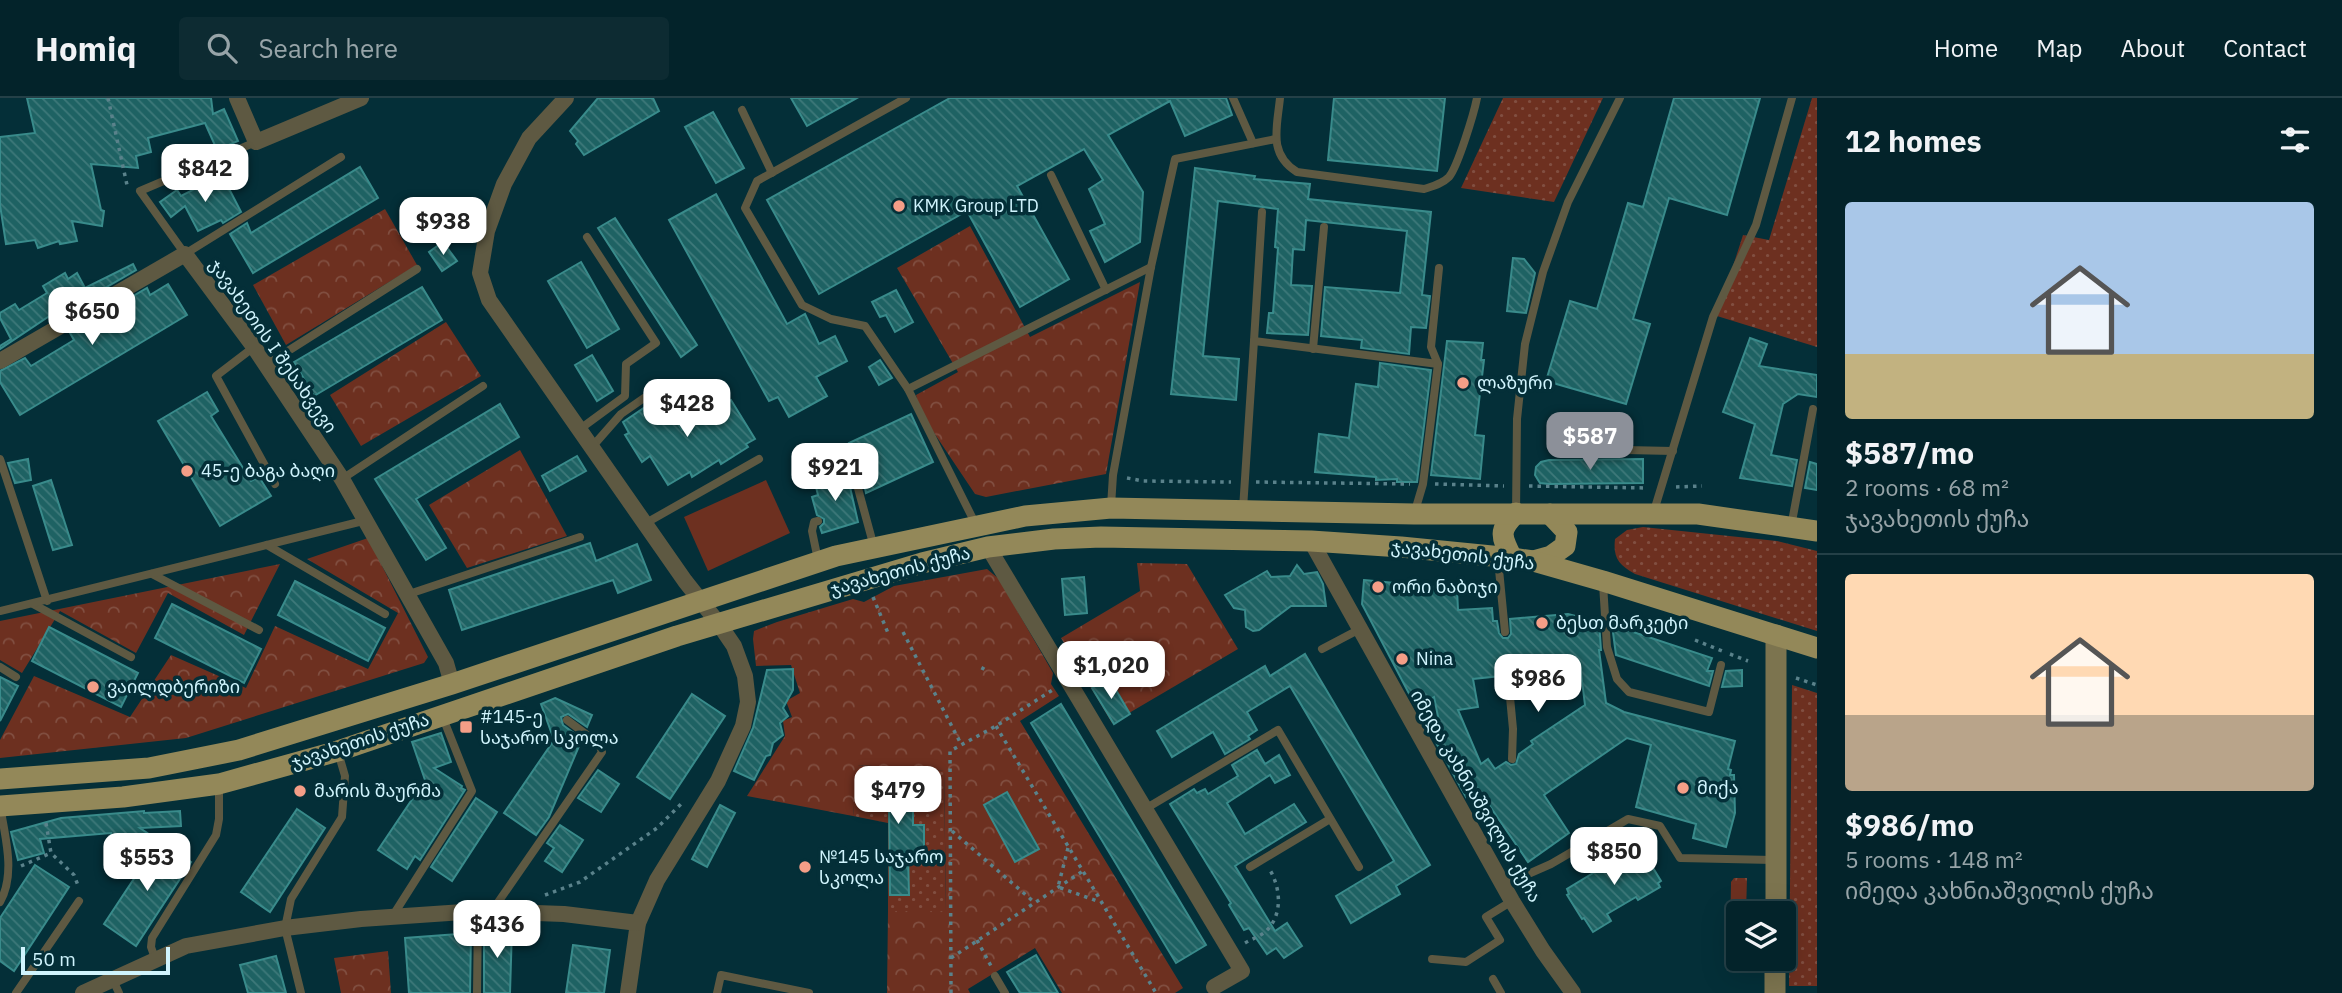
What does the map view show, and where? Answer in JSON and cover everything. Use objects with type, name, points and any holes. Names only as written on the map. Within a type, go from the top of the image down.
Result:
[{"type":"main road","name":"ჯავახეთის ქუჩა","points":[[0,779],[149,768],[239,750],[452,684],[819,561],[976,525],[1066,510],[1111,508],[1414,514],[1698,514],[1817,531]]},
{"type":"main road","points":[[1516,513],[1506,523],[1503,531],[1503,540],[1514,558],[1551,556],[1565,546],[1567,532],[1550,514]]},
{"type":"main road","name":"ჯავახეთის ქუჩა","points":[[0,806],[161,793],[219,784],[338,751],[719,624],[922,563],[988,547],[1054,539],[1101,537],[1311,541],[1514,558],[1603,581],[1817,648]]},
{"type":"main road","points":[[1776,635],[1776,901]]},
{"type":"main road","points":[[1775,971],[1775,993]]},
{"type":"street","points":[[237,98],[256,142],[361,98]]},
{"type":"street","points":[[566,98],[529,138],[504,184],[487,231],[480,273],[489,300],[699,601],[734,646],[745,676],[748,702],[743,726],[718,781],[657,880],[638,923],[628,993]]},
{"type":"street","name":"ჯავახეთის I შესახვევი","points":[[0,361],[185,254],[254,347],[342,479],[409,594],[446,663],[452,684]]},
{"type":"street","name":"იმედა კახნიაშვილის ქუჩა","points":[[1311,541],[1512,901],[1573,993]]},
{"type":"street","points":[[988,547],[1242,971],[1212,991]]},
{"type":"street","points":[[83,993],[116,986],[155,958],[186,946],[285,928],[485,911],[564,914],[638,923]]},
{"type":"lane","points":[[906,98],[757,181],[745,208],[802,304],[831,319],[865,326],[908,389],[976,525]]},
{"type":"lane","points":[[1233,98],[1253,143]]},
{"type":"lane","points":[[1280,98],[1276,139],[1284,164],[1297,173],[1424,189],[1440,184],[1450,176],[1474,115],[1477,98]]},
{"type":"lane","points":[[1516,513],[1517,419],[1525,344],[1540,284],[1568,202],[1620,98]]},
{"type":"lane","points":[[1653,513],[1713,317],[1756,225],[1793,98]]},
{"type":"lane","points":[[742,110],[772,173]]},
{"type":"lane","points":[[1111,508],[1113,475],[1151,267],[1175,159],[1276,139]]},
{"type":"lane","points":[[256,142],[140,191],[185,254],[341,157]]},
{"type":"lane","points":[[1051,175],[1107,290]]},
{"type":"lane","points":[[1243,510],[1262,212]]},
{"type":"lane","points":[[1313,349],[1324,227]]},
{"type":"lane","points":[[580,429],[625,396],[626,364],[656,343],[587,237]]},
{"type":"lane","points":[[908,389],[1151,267]]},
{"type":"lane","points":[[1414,514],[1423,484],[1438,364],[1431,347],[1439,268]]},
{"type":"lane","points":[[266,365],[417,270]]},
{"type":"lane","points":[[1254,341],[1438,364]]},
{"type":"lane","points":[[254,347],[216,376],[275,484]]},
{"type":"lane","points":[[342,479],[483,386]]},
{"type":"lane","points":[[592,447],[621,414],[644,398]]},
{"type":"lane","points":[[1791,527],[1813,409]]},
{"type":"lane","points":[[1578,449],[1673,451]]},
{"type":"lane","points":[[0,459],[47,601]]},
{"type":"lane","points":[[646,523],[759,459]]},
{"type":"lane","points":[[853,470],[859,509],[874,547]]},
{"type":"lane","points":[[0,611],[367,520]]},
{"type":"lane","points":[[818,521],[814,522],[812,531],[819,561]]},
{"type":"lane","points":[[409,594],[580,537]]},
{"type":"lane","points":[[267,545],[385,614]]},
{"type":"lane","points":[[1505,632],[1514,558]]},
{"type":"lane","points":[[152,574],[260,630]]},
{"type":"lane","points":[[1603,581],[1607,647],[1618,679],[1629,692],[1709,712],[1721,665]]},
{"type":"lane","points":[[33,604],[131,657]]},
{"type":"lane","points":[[1322,649],[1360,629]]},
{"type":"lane","points":[[0,667],[16,677]]},
{"type":"lane","points":[[1508,676],[1513,729],[1511,759]]},
{"type":"lane","points":[[392,917],[471,791],[442,715]]},
{"type":"lane","points":[[477,993],[485,911],[602,752],[599,744],[567,720]]},
{"type":"lane","points":[[1145,809],[1278,730],[1359,867]]},
{"type":"lane","points":[[301,993],[285,928],[291,899],[342,817],[345,776],[338,751]]},
{"type":"lane","points":[[155,958],[151,947],[152,938],[216,835],[219,784]]},
{"type":"lane","points":[[0,806],[8,857],[0,902]]},
{"type":"lane","points":[[1250,867],[1330,819]]},
{"type":"lane","points":[[1503,885],[1551,864],[1628,819],[1660,826],[1680,858],[1777,860]]},
{"type":"lane","points":[[16,993],[79,901]]},
{"type":"lane","points":[[1432,959],[1466,962],[1500,940],[1486,917],[1512,901]]},
{"type":"lane","points":[[717,993],[720,975],[809,993]]},
{"type":"lane","points":[[995,976],[1006,993]]},
{"type":"lane","points":[[1493,979],[1501,993]]},
{"type":"path","points":[[108,98],[128,188],[140,191]]},
{"type":"path","points":[[872,595],[888,633]]},
{"type":"path","points":[[903,632],[961,744]]},
{"type":"path","points":[[982,670],[986,663]]},
{"type":"path","points":[[1794,677],[1817,685]]},
{"type":"path","points":[[951,993],[950,751],[996,726],[1068,680]]},
{"type":"path","points":[[996,726],[1156,993]]},
{"type":"path","points":[[540,896],[580,882],[656,828],[684,800]]},
{"type":"path","points":[[44,804],[51,853],[74,875],[79,887],[79,901]]},
{"type":"path","points":[[951,831],[1034,902]]},
{"type":"path","points":[[1058,887],[1068,848]]},
{"type":"path","points":[[8,867],[23,865],[51,853]]},
{"type":"path","points":[[1231,950],[1265,932],[1278,915],[1274,877],[1264,859]]},
{"type":"path","points":[[951,958],[1083,871]]},
{"type":"path","points":[[1058,887],[1102,903]]},
{"type":"path","points":[[977,940],[995,976]]},
{"type":"green space","points":[[1503,98],[1603,98],[1554,202],[1461,188]]},
{"type":"green space","points":[[1812,98],[1817,98],[1817,347],[1717,316],[1743,235],[1769,240]]},
{"type":"green space","points":[[385,209],[417,265],[286,345],[253,285]]},
{"type":"green space","points":[[970,226],[1030,337],[1140,282],[1106,474],[986,497],[975,494],[920,412],[916,395],[958,372],[897,268]]},
{"type":"green space","points":[[446,322],[481,376],[361,446],[330,395]]},
{"type":"green space","points":[[520,450],[567,536],[467,568],[429,505]]},
{"type":"green space","points":[[766,480],[790,533],[708,571],[684,517]]},
{"type":"green space","points":[[1643,527],[1777,541],[1817,551],[1817,631],[1629,571],[1618,560],[1615,539],[1627,530]]},
{"type":"green space","points":[[368,538],[428,657],[424,663],[186,738],[0,758],[0,740],[34,676],[130,717],[171,655],[246,688],[275,626],[368,669],[398,613],[307,559]]},
{"type":"green space","points":[[1137,563],[1187,564],[1238,649],[1112,723],[1061,638],[1140,591]]},
{"type":"green space","points":[[280,564],[244,635],[168,593],[136,653],[60,611],[22,673],[0,660],[0,621]]},
{"type":"green space","points":[[987,569],[999,579],[1053,673],[1051,684],[1059,696],[1020,721],[1183,988],[1175,993],[1062,993],[1035,948],[968,989],[970,993],[887,993],[888,911],[946,911],[944,771],[858,765],[853,816],[747,796],[785,736],[783,721],[792,717],[786,701],[800,693],[791,665],[756,666],[754,631],[853,599],[864,602],[894,586]]},
{"type":"green space","points":[[1792,685],[1817,693],[1817,986],[1789,986],[1789,971],[1796,971],[1796,901],[1790,901]]},
{"type":"green space","points":[[857,765],[944,771],[946,911],[888,911],[888,823],[853,816]]},
{"type":"green space","points":[[1734,878],[1747,878],[1746,901],[1731,901],[1731,882]]},
{"type":"green space","points":[[388,951],[391,993],[341,993],[334,958]]},
{"type":"building","points":[[27,98],[211,98],[213,114],[224,109],[238,141],[217,150],[205,123],[148,138],[151,152],[136,156],[138,168],[91,164],[101,210],[104,211],[102,226],[72,221],[77,241],[60,244],[59,241],[38,248],[35,240],[6,244],[0,205],[0,137],[35,133]]},
{"type":"building","points":[[598,98],[653,98],[659,111],[584,155],[570,131]]},
{"type":"building","points":[[791,98],[857,98],[807,126]]},
{"type":"building","name":"KMK Group LTD","points":[[950,98],[1226,98],[1232,115],[1185,136],[1170,101],[1108,135],[1143,192],[1140,242],[1105,262],[1090,231],[1105,224],[1089,189],[1103,180],[1084,149],[1017,186],[1069,279],[1020,307],[967,211],[819,294],[767,200]]},
{"type":"building","points":[[1334,98],[1445,98],[1437,171],[1328,160]]},
{"type":"building","points":[[1674,98],[1760,98],[1727,215],[1669,198],[1633,319],[1650,324],[1626,404],[1546,381],[1570,301],[1597,309],[1628,203],[1643,207]]},
{"type":"building","points":[[713,112],[744,168],[716,183],[685,127]]},
{"type":"building","points":[[360,167],[378,198],[253,273],[230,234],[247,223],[251,233]]},
{"type":"building","points":[[1195,168],[1255,176],[1254,179],[1310,184],[1308,199],[1431,212],[1422,295],[1430,296],[1426,328],[1411,327],[1409,354],[1361,348],[1362,340],[1321,336],[1325,287],[1400,293],[1407,231],[1306,220],[1304,250],[1293,249],[1291,285],[1312,286],[1308,335],[1267,333],[1269,313],[1273,313],[1278,209],[1218,201],[1203,356],[1239,359],[1236,400],[1171,394]]},
{"type":"building","points":[[222,175],[241,212],[223,223],[221,220],[198,231],[185,206],[171,217],[160,202],[177,190],[181,196]]},
{"type":"building","points":[[716,194],[787,324],[805,314],[819,344],[835,336],[847,361],[816,377],[827,396],[789,417],[778,397],[769,401],[669,220]]},
{"type":"building","points":[[615,218],[697,345],[681,357],[598,228]]},
{"type":"building","points":[[443,242],[457,261],[442,271],[429,252]]},
{"type":"building","points":[[1513,258],[1524,259],[1535,273],[1526,313],[1507,311]]},
{"type":"building","points":[[581,262],[619,329],[587,348],[548,281]]},
{"type":"building","points":[[133,264],[136,270],[60,314],[57,311],[0,349],[0,346],[11,339],[0,313],[15,304],[19,310],[47,293],[43,286],[65,273],[68,279],[77,273],[85,288]]},
{"type":"building","points":[[168,284],[187,315],[20,415],[0,382],[0,371],[25,358],[31,366],[74,340],[70,333],[147,288],[150,295]]},
{"type":"building","points":[[422,287],[442,320],[314,396],[294,362]]},
{"type":"building","points":[[896,290],[913,322],[895,332],[886,315],[880,317],[872,302]]},
{"type":"building","points":[[1750,338],[1767,344],[1759,366],[1817,375],[1817,397],[1798,394],[1783,404],[1771,455],[1797,460],[1792,486],[1740,478],[1755,424],[1723,412]]},
{"type":"building","points":[[1447,341],[1483,343],[1481,360],[1484,360],[1475,435],[1484,436],[1480,479],[1431,475]]},
{"type":"building","points":[[592,355],[613,391],[597,401],[575,365]]},
{"type":"building","points":[[880,360],[892,378],[879,385],[869,367]]},
{"type":"building","points":[[1380,363],[1431,370],[1417,482],[1315,472],[1319,434],[1349,438],[1356,384],[1378,387]]},
{"type":"building","points":[[207,392],[218,411],[211,416],[251,481],[259,477],[271,496],[220,526],[158,421]]},
{"type":"building","points":[[660,397],[682,430],[731,400],[755,439],[746,444],[748,447],[721,464],[719,460],[692,477],[690,472],[668,485],[650,456],[642,462],[625,435],[629,433],[623,422]]},
{"type":"building","points":[[500,404],[519,437],[416,499],[446,548],[426,560],[375,479]]},
{"type":"building","points":[[911,414],[933,462],[866,493],[861,470],[849,443]]},
{"type":"building","points":[[577,456],[586,471],[550,491],[542,476]]},
{"type":"building","points":[[28,459],[31,480],[15,483],[8,463]]},
{"type":"building","points":[[1643,459],[1643,483],[1549,484],[1540,483],[1535,475],[1536,467],[1549,460]]},
{"type":"building","points":[[1810,462],[1817,464],[1817,490],[1805,488]]},
{"type":"building","points":[[847,474],[858,522],[822,533],[820,527],[824,519],[817,515],[812,497],[818,495],[815,483]]},
{"type":"building","points":[[51,480],[72,545],[53,550],[33,486]]},
{"type":"building","points":[[590,543],[596,561],[637,544],[651,580],[618,593],[613,580],[462,630],[449,590]]},
{"type":"building","points":[[1297,565],[1304,574],[1317,572],[1323,584],[1326,606],[1291,606],[1259,630],[1253,631],[1246,627],[1245,610],[1234,608],[1225,595],[1267,571],[1271,577],[1290,576]]},
{"type":"building","points":[[1084,577],[1087,613],[1065,615],[1062,579]]},
{"type":"building","points":[[1364,580],[1457,589],[1458,610],[1492,608],[1493,621],[1497,621],[1499,633],[1503,638],[1508,638],[1511,634],[1510,619],[1568,614],[1599,622],[1599,650],[1606,703],[1624,712],[1735,741],[1728,769],[1731,770],[1730,775],[1734,775],[1735,813],[1726,847],[1693,838],[1696,824],[1636,807],[1651,745],[1627,738],[1544,795],[1569,833],[1528,862],[1478,789],[1466,797],[1434,739],[1442,736],[1434,697],[1416,707],[1362,604]],"holes":[[[1580,665],[1585,705],[1531,741],[1533,744],[1519,754],[1516,764],[1506,762],[1495,769],[1488,759],[1481,764],[1458,710],[1478,707],[1473,679],[1501,676],[1507,670],[1519,675],[1519,671]]]},
{"type":"building","points":[[295,581],[385,628],[368,661],[278,615]]},
{"type":"building","points":[[172,604],[261,649],[244,683],[155,638]]},
{"type":"building","points":[[1612,625],[1712,658],[1707,671],[1713,671],[1709,686],[1616,655]]},
{"type":"building","points":[[49,627],[138,673],[121,707],[32,661]]},
{"type":"building","points":[[1305,654],[1430,865],[1396,886],[1400,894],[1351,923],[1336,896],[1394,861],[1290,686],[1247,712],[1257,730],[1248,736],[1250,739],[1225,754],[1213,732],[1172,757],[1157,731],[1265,666],[1270,676]]},
{"type":"building","points":[[793,669],[793,690],[783,708],[788,716],[780,723],[783,735],[773,743],[770,755],[766,756],[754,780],[734,771],[753,728],[767,670]]},
{"type":"building","points":[[1742,670],[1742,686],[1722,687],[1726,671]]},
{"type":"building","points":[[0,677],[18,686],[0,721]]},
{"type":"building","points":[[1109,678],[1130,714],[1114,724],[1092,688]]},
{"type":"building","points":[[692,694],[725,716],[670,799],[637,777]]},
{"type":"building","points":[[555,698],[592,715],[587,727],[568,714],[561,717],[563,725],[582,739],[549,817],[536,835],[504,813],[554,740],[541,704]]},
{"type":"building","points":[[1061,704],[1206,945],[1176,963],[1031,723]]},
{"type":"building","points":[[441,733],[451,762],[434,768],[465,790],[420,860],[415,856],[407,869],[378,850],[425,780],[412,742]]},
{"type":"building","points":[[1257,750],[1265,764],[1279,755],[1290,775],[1275,783],[1270,775],[1227,803],[1245,834],[1294,804],[1306,822],[1235,866],[1275,931],[1287,923],[1302,946],[1284,958],[1276,948],[1267,954],[1249,928],[1244,930],[1229,905],[1231,903],[1170,804],[1194,789],[1197,793],[1205,789],[1208,794],[1238,776],[1232,765]]},
{"type":"building","points":[[598,770],[619,784],[601,812],[578,798]]},
{"type":"building","points":[[866,778],[913,778],[913,825],[924,825],[924,852],[908,852],[909,895],[890,895],[889,804],[864,802]]},
{"type":"building","points":[[1007,792],[1039,849],[1015,862],[984,805]]},
{"type":"building","points":[[476,798],[497,812],[452,881],[431,867]]},
{"type":"building","points":[[720,805],[735,813],[707,867],[692,859]]},
{"type":"building","points":[[297,809],[325,828],[270,912],[241,892]]},
{"type":"building","points":[[144,811],[180,811],[181,826],[140,828],[156,839],[111,843],[111,833],[40,839],[44,853],[18,860],[11,832],[61,818]]},
{"type":"building","points":[[560,825],[583,840],[562,872],[545,861],[554,848],[547,843]]},
{"type":"building","points":[[159,841],[191,862],[136,946],[104,924]]},
{"type":"building","points":[[1639,845],[1661,881],[1658,883],[1660,887],[1607,914],[1611,921],[1593,932],[1567,895],[1567,889]]},
{"type":"building","points":[[35,865],[69,887],[14,971],[0,961],[0,918]]},
{"type":"building","points":[[484,927],[512,928],[510,993],[484,993]]},
{"type":"building","points":[[471,933],[470,993],[409,993],[405,938]]},
{"type":"building","points":[[573,945],[610,950],[604,993],[566,993]]},
{"type":"building","points":[[1036,955],[1058,993],[1020,993],[1007,972]]},
{"type":"building","points":[[276,956],[286,993],[248,993],[240,965]]},
{"type":"place","name":"KMK Group LTD","points":[[899,206]]},
{"type":"place","name":"ლაზური","points":[[1463,383]]},
{"type":"place","name":"45-ე ბაგა ბაღი","points":[[187,471]]},
{"type":"place","name":"ორი ნაბიჯი","points":[[1378,587]]},
{"type":"place","name":"ბესთ მარკეტი","points":[[1542,623]]},
{"type":"place","name":"Nina","points":[[1402,659]]},
{"type":"place","name":"ვაილდბერიზი","points":[[93,687]]},
{"type":"place","name":"#145-ე საჯარო სკოლა","points":[[466,727]]},
{"type":"place","name":"მიქა","points":[[1683,788]]},
{"type":"place","name":"მარის შაურმა","points":[[300,791]]},
{"type":"place","name":"№145 საჯარო სკოლა","points":[[805,867]]}]
